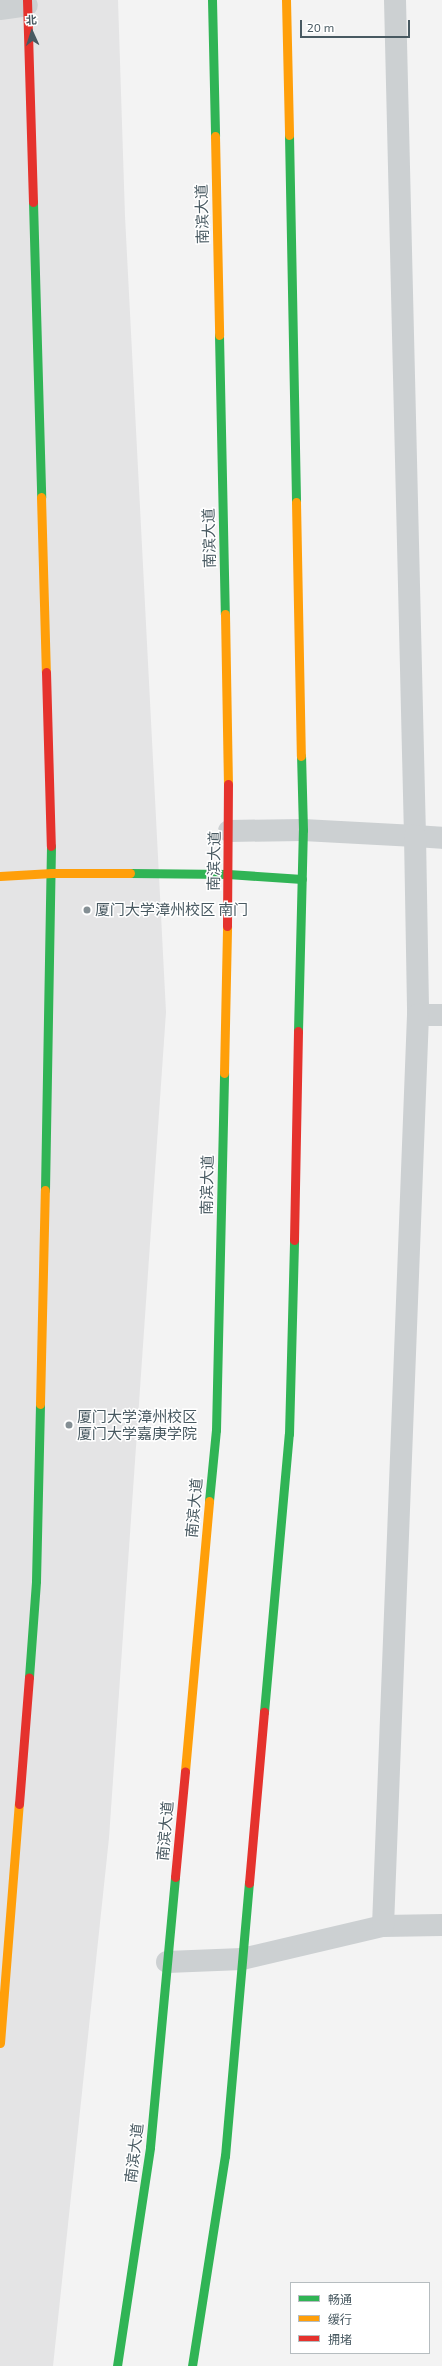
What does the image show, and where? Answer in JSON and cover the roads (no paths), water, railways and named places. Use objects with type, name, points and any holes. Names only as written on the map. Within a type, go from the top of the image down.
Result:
[{"type":"main road","name":"南滨大道","points":[[117,2366],[150,2147],[216,1430],[229,831],[212,0]]},
{"type":"main road","points":[[192,2366],[225,2156],[289,1434],[303,830],[286,0]]},
{"type":"main road","points":[[0,2043],[36,1581],[52,873],[27,3]]},
{"type":"main road","points":[[0,876],[52,873],[228,874],[302,878]]},
{"type":"street","points":[[383,1926],[418,1015],[395,0]]},
{"type":"street","points":[[0,9],[27,3]]},
{"type":"street","points":[[229,831],[303,830],[442,838]]},
{"type":"street","points":[[418,1015],[442,1015]]},
{"type":"street","points":[[167,1962],[242,1959],[383,1926],[442,1925]]},
{"type":"place","name":"厦门大学漳州校区 南门","points":[[87,910]]},
{"type":"place","name":"厦门大学漳州校区 厦门大学嘉庚学院","points":[[69,1425]]}]
